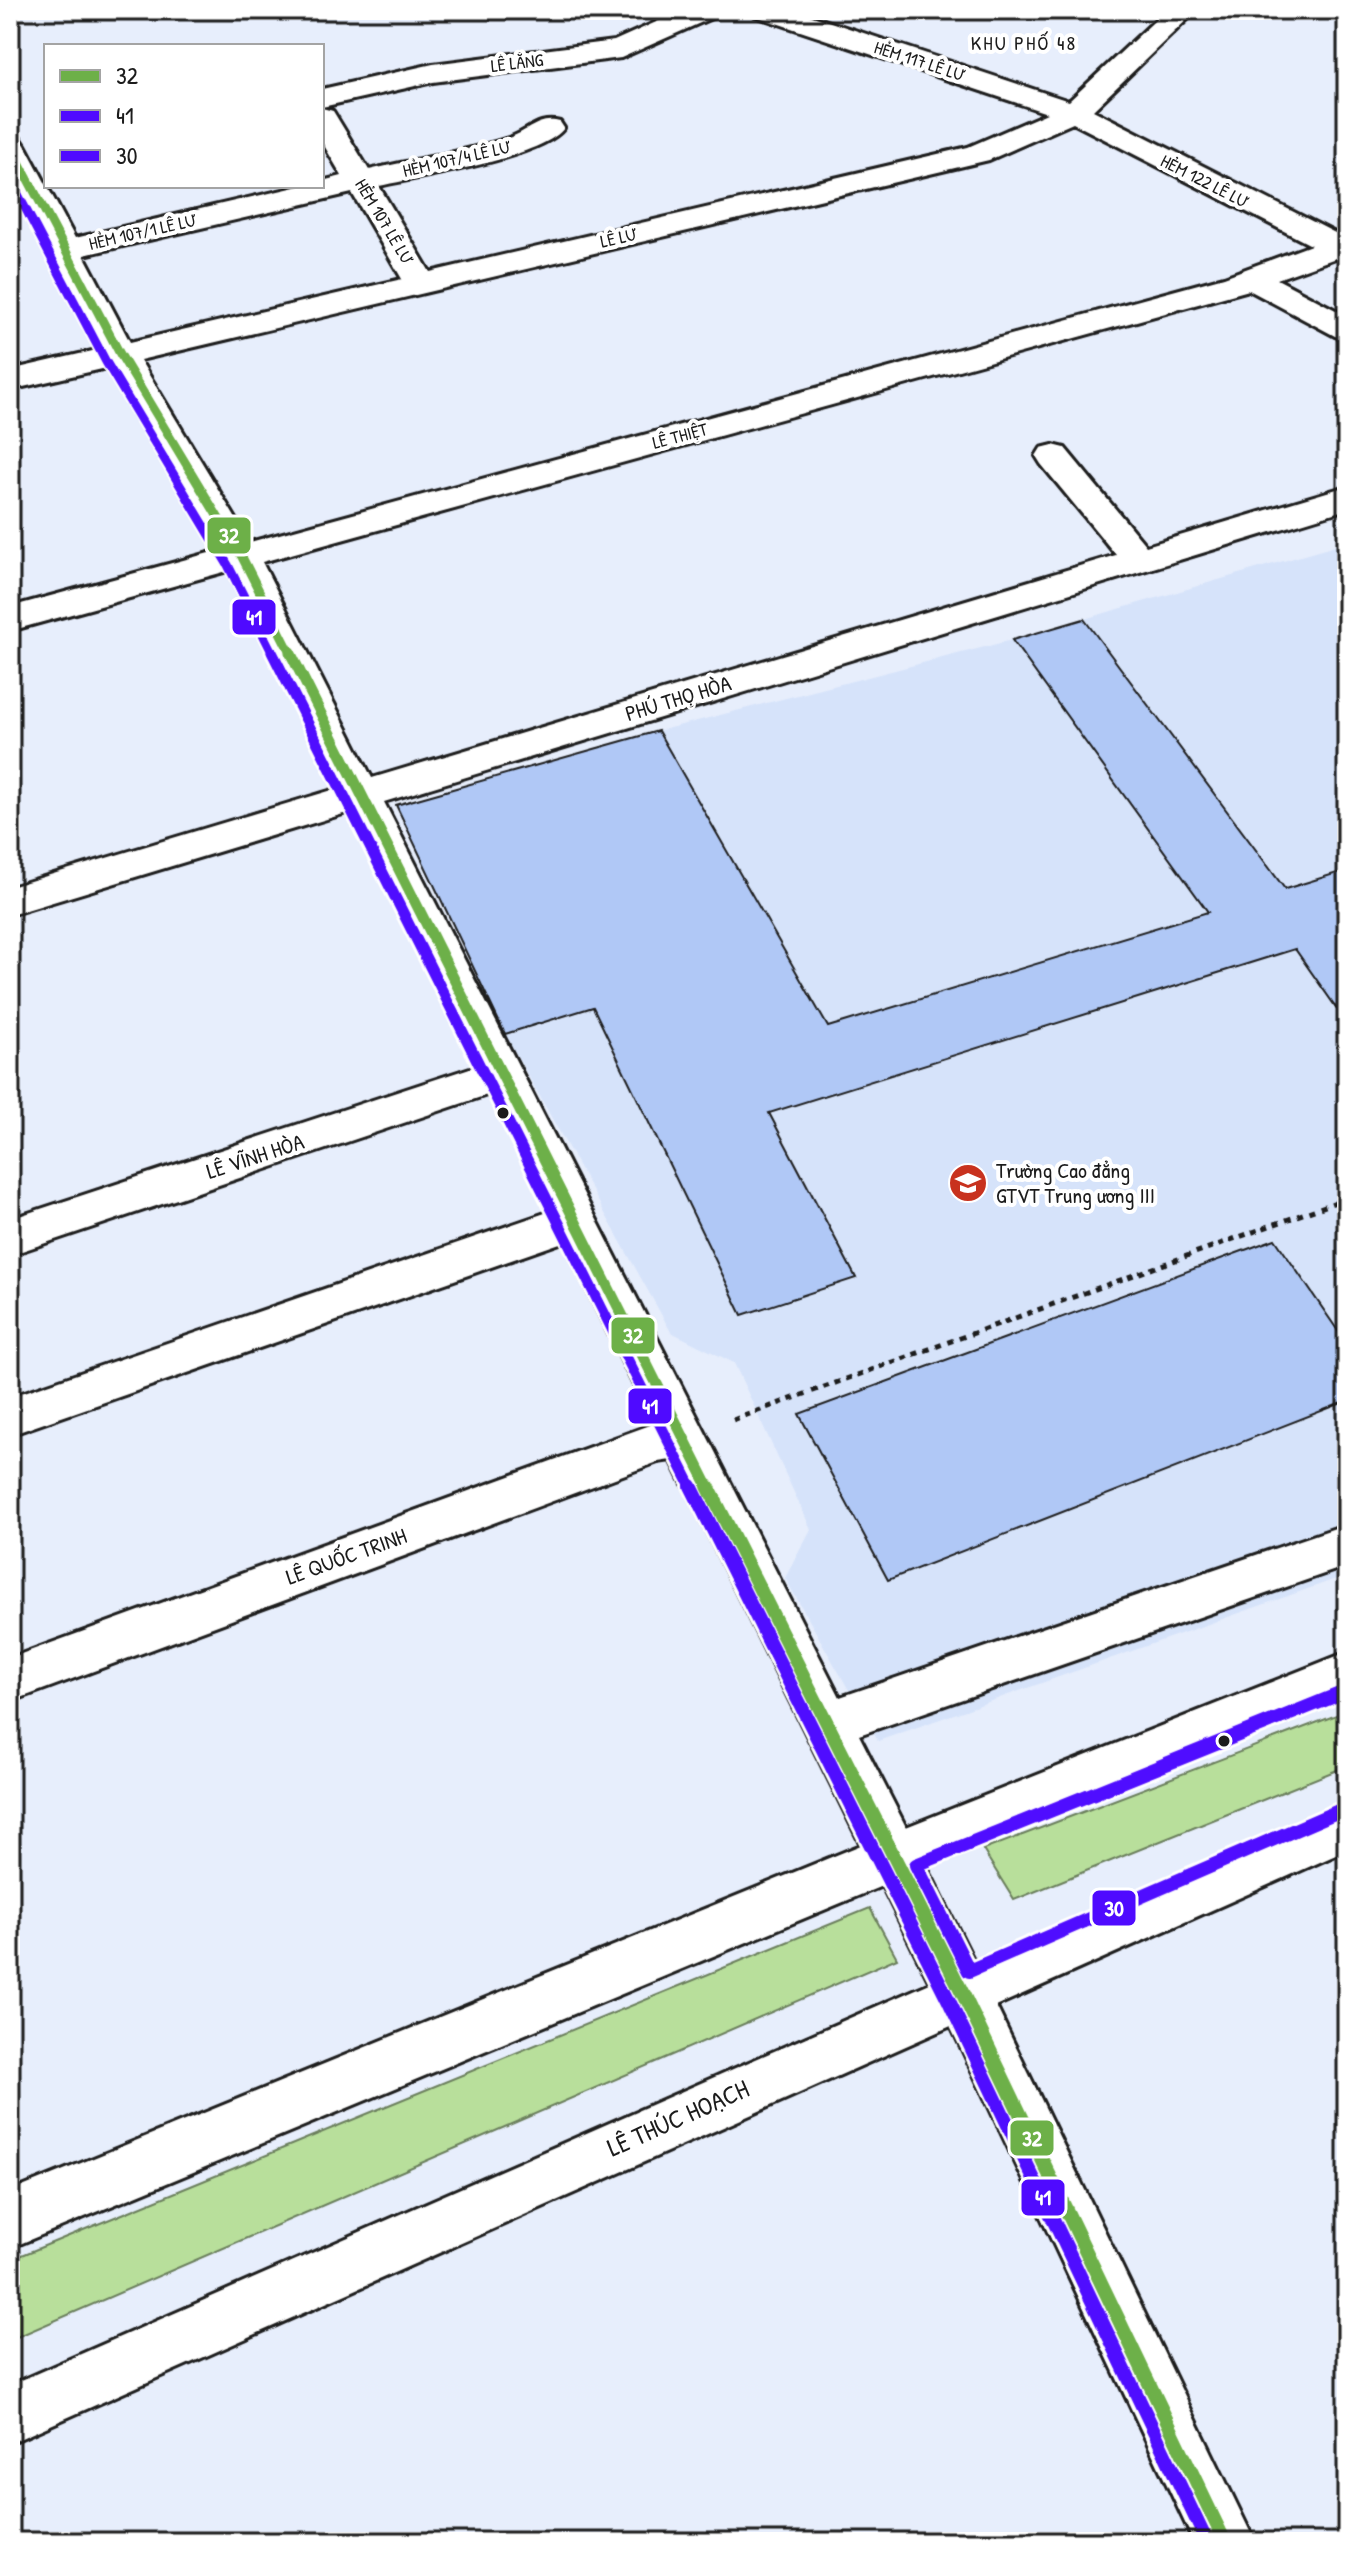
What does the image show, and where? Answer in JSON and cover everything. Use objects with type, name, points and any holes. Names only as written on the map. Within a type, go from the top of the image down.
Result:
[{"type":"street","name":"LÊ LĂNG","points":[[324,98],[433,73],[621,49],[706,10]]},
{"type":"street","name":"HẺM 117 LÊ LƯ","points":[[765,10],[1074,112]]},
{"type":"street","name":"LÊ LƯ","points":[[10,380],[978,154],[1074,112],[1183,10]]},
{"type":"street","name":"HẺM 122 LÊ LƯ","points":[[1074,112],[1342,244]]},
{"type":"street","name":"HẺM 107 LÊ LƯ","points":[[324,120],[421,283]]},
{"type":"street","name":"HẺM 107/4 LÊ LƯ","points":[[360,182],[521,144],[549,128]]},
{"type":"street","points":[[22,160],[64,250],[120,354],[242,557],[962,1992],[1225,2542]]},
{"type":"street","name":"HẺM 107/1 LÊ LƯ","points":[[64,250],[360,182]]},
{"type":"street","name":"LÊ THIỆT","points":[[10,619],[1252,279],[1342,244]]},
{"type":"street","points":[[1252,279],[1347,329]]},
{"type":"street","points":[[1053,456],[1139,560]]},
{"type":"street","points":[[1331,502],[1347,533]]},
{"type":"street","name":"PHÚ THỌ HÒA","points":[[10,901],[1331,502]]},
{"type":"street","name":"LÊ VĨNH HÒA","points":[[10,1237],[500,1074]]},
{"type":"street","points":[[10,1416],[573,1221]]},
{"type":"street","name":"LÊ QUỐC TRINH","points":[[10,1680],[657,1442],[683,1438]]},
{"type":"street","points":[[826,1724],[1347,1545]]},
{"type":"street","points":[[10,2220],[1347,1674]]},
{"type":"street","name":"LÊ THÚC HOẠCH","points":[[10,2414],[1347,1825]]},
{"type":"path","points":[[1342,735],[1347,741]]},
{"type":"path","points":[[683,1438],[1347,1198]]},
{"type":"shaded area","name":"Trường Cao đẳng GTVT Trung ương III","points":[[1342,544],[1347,548],[1347,1575],[878,1741],[785,1578],[811,1529],[734,1363],[671,1332],[505,1034],[397,805],[658,731],[1012,640]]},
{"type":"green space","points":[[1347,1711],[1347,1766],[1014,1900],[983,1850]]},
{"type":"green space","points":[[870,1908],[897,1958],[10,2340],[10,2260]]},
{"type":"building","points":[[1084,619],[1285,889],[1347,870],[1347,1023],[1295,949],[769,1113],[856,1278],[742,1315],[593,1007],[505,1034],[396,805],[658,731],[828,1027],[1208,912],[1012,640]]},
{"type":"building","points":[[1275,1239],[1347,1344],[1347,1401],[888,1580],[799,1414]]},
{"type":"transit line","name":"32","points":[[10,145],[120,354],[242,557],[962,1992],[1225,2542]]},
{"type":"transit line","name":"41","points":[[10,179],[106,362],[228,565],[948,1999],[1207,2542]]},
{"type":"transit line","name":"30","points":[[1341,1810],[969,1971],[916,1865],[1347,1691]]},
{"type":"place","name":"Trường Cao đẳng GTVT Trung ương III","points":[[968,1183]]},
{"type":"district","name":"KHU PHỐ 48","points":[[1024,43]]}]
